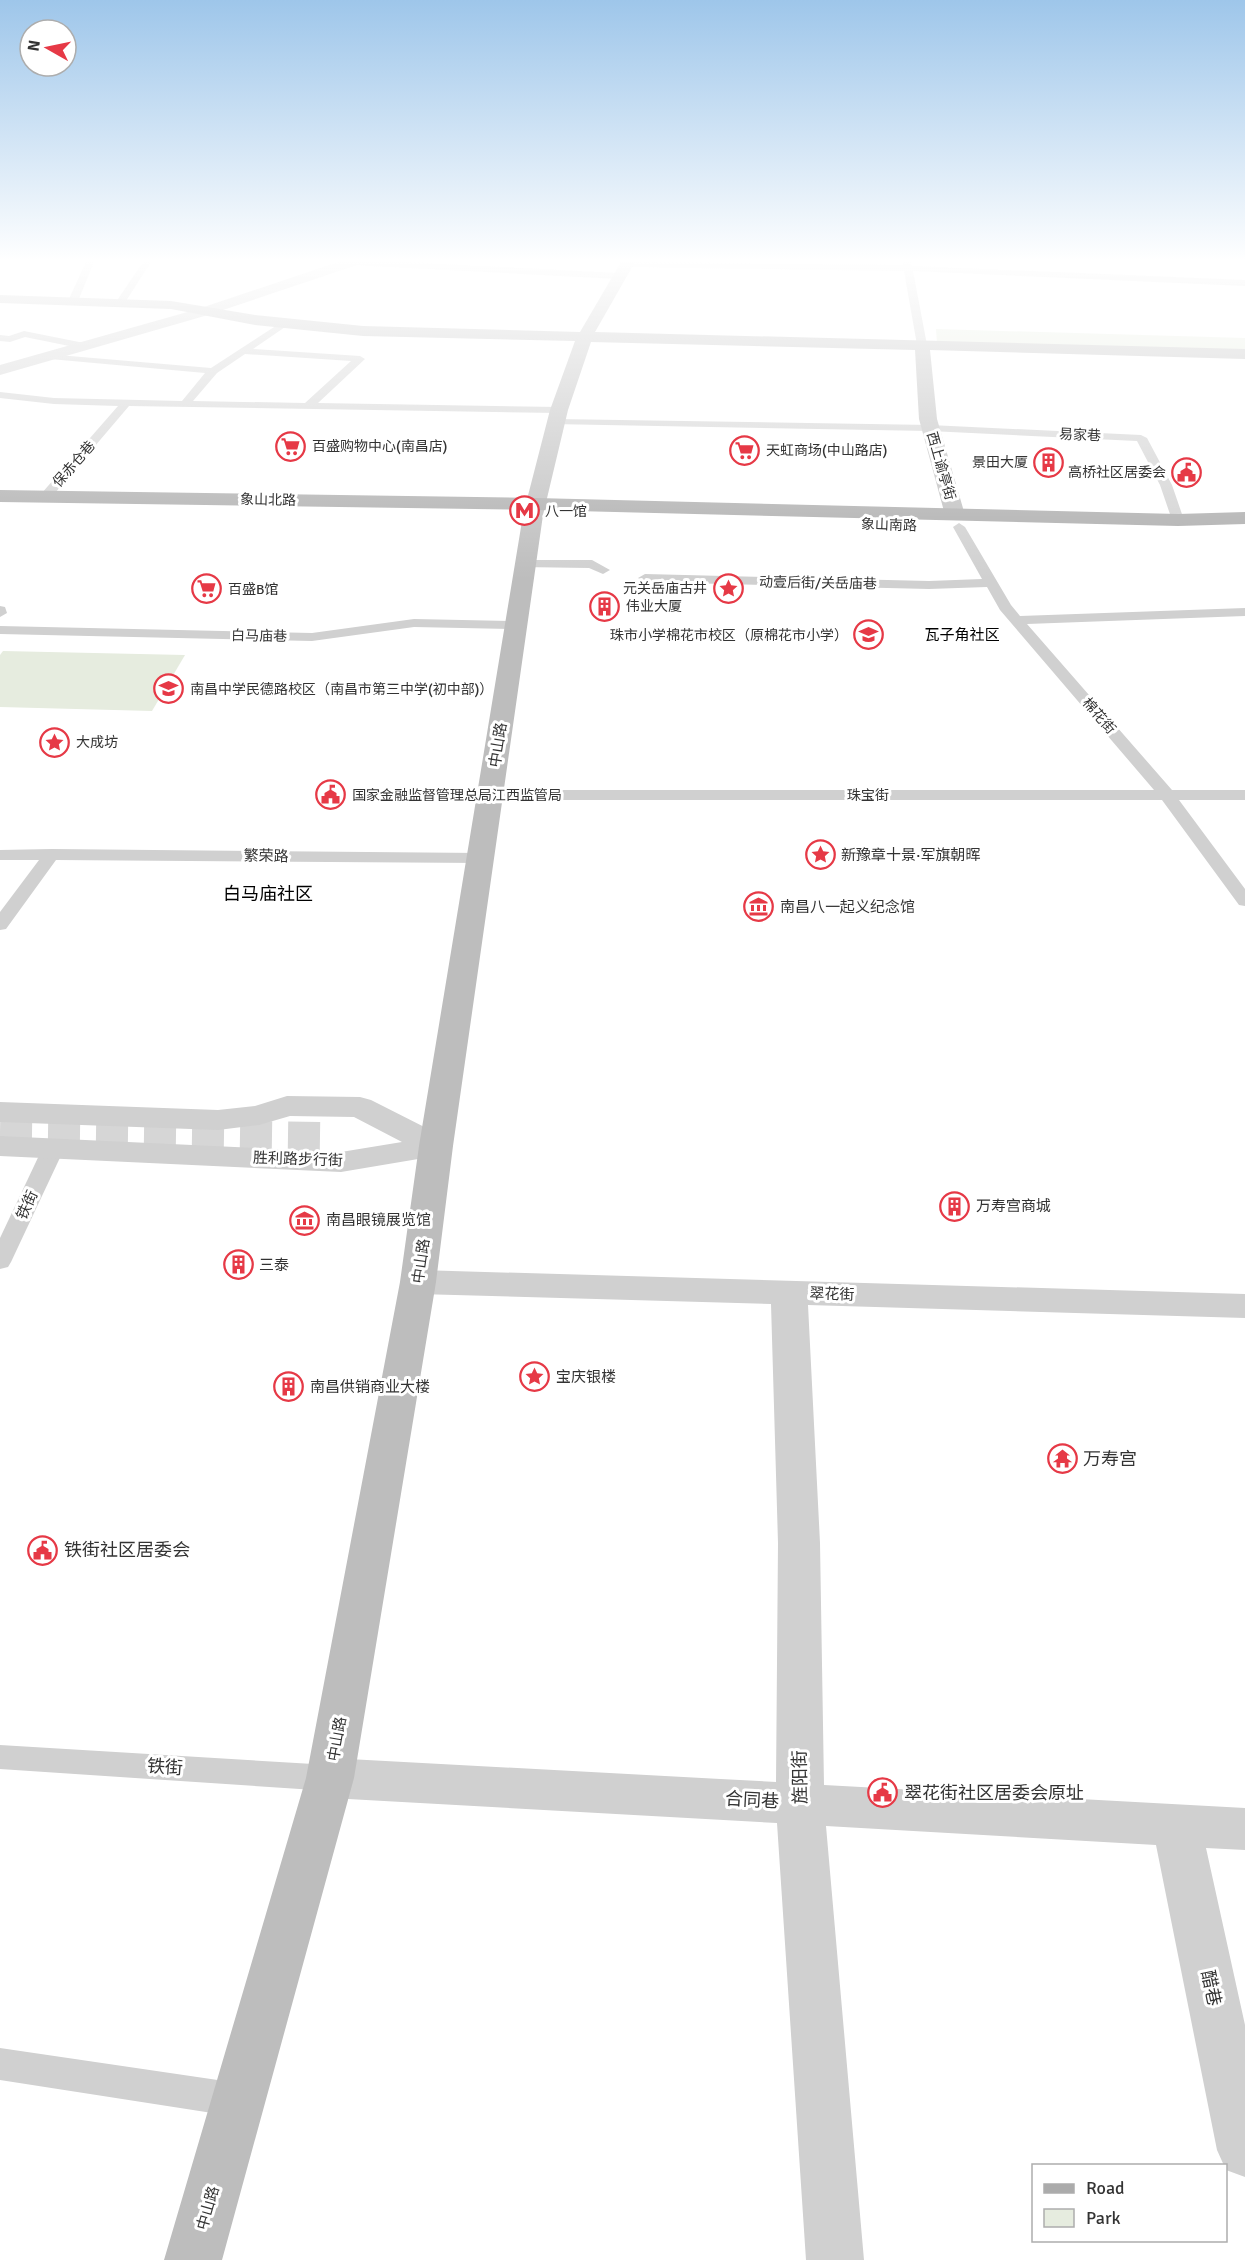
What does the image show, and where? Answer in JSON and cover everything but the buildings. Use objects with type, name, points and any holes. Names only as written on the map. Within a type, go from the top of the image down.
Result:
[{"type":"main road","name":"中山路","points":[[193,2260],[330,1778],[418,1282],[436,1146],[535,510],[557,416],[574,367]]},
{"type":"main road","name":"西上谕亭街","points":[[924,367],[930,428],[957,521]]},
{"type":"main road","name":"象山北路","points":[[0,496],[535,510]]},
{"type":"main road","name":"象山北路","points":[[0,509],[535,510]]},
{"type":"main road","name":"象山南路","points":[[535,510],[957,521],[1174,533],[1245,532]]},
{"type":"main road","name":"象山南路","points":[[957,521],[1245,518]]},
{"type":"street","points":[[0,1112],[218,1120],[259,1115],[287,1106],[360,1107],[436,1146]]},
{"type":"street","name":"胜利路步行街","points":[[0,1146],[341,1162],[436,1146]]},
{"type":"street","name":"翠花街","points":[[418,1282],[1245,1306]]},
{"type":"street","name":"旌阳街","points":[[789,1293],[799,1543],[800,1803],[836,2260]]},
{"type":"street","name":"合同巷","points":[[330,1778],[1245,1829]]},
{"type":"street","name":"醋巷","points":[[1177,1827],[1245,2150]]},
{"type":"lane","points":[[175,367],[213,371]]},
{"type":"lane","points":[[184,404],[218,367]]},
{"type":"lane","points":[[308,406],[351,367]]},
{"type":"lane","points":[[0,395],[54,401],[308,406],[930,428]]},
{"type":"lane","name":"保赤仓巷","points":[[45,497],[126,403]]},
{"type":"lane","name":"易家巷","points":[[930,428],[1141,438],[1166,485],[1178,520]]},
{"type":"lane","name":"棉花街","points":[[957,521],[1005,607],[1167,795],[1245,902]]},
{"type":"lane","points":[[526,564],[592,564],[603,570]]},
{"type":"lane","name":"动壹后街/关岳庙巷","points":[[645,579],[929,585],[991,583]]},
{"type":"lane","points":[[1016,621],[1245,612]]},
{"type":"lane","name":"白马庙巷","points":[[0,630],[312,637],[414,623],[516,625]]},
{"type":"lane","name":"珠宝街","points":[[490,795],[1245,795]]},
{"type":"lane","points":[[0,925],[52,854]]},
{"type":"lane","name":"繁荣路","points":[[0,855],[481,858]]},
{"type":"lane","name":"铁街","points":[[0,1262],[54,1147]]},
{"type":"lane","name":"铁街","points":[[0,1757],[330,1778]]},
{"type":"lane","points":[[0,2064],[238,2100]]},
{"type":"green space","points":[[3,651],[185,655],[152,711],[0,707],[0,655]]},
{"type":"tunnel","points":[[0,1133],[324,1138]]},
{"type":"place","name":"百盛购物中心(南昌店)","points":[[291,446]]},
{"type":"place","name":"天虹商场(中山路店)","points":[[745,450]]},
{"type":"place","name":"景田大厦","points":[[1049,462]]},
{"type":"place","name":"高桥社区居委会","points":[[1187,472]]},
{"type":"place","name":"八一馆","points":[[524,511]]},
{"type":"place","name":"元关岳庙古井","points":[[728,588]]},
{"type":"place","name":"百盛B馆","points":[[207,589]]},
{"type":"place","name":"伟业大厦","points":[[605,606]]},
{"type":"place","name":"珠市小学棉花市校区（原棉花市小学）","points":[[869,635]]},
{"type":"place","name":"南昌中学民德路校区（南昌市第三中学(初中部)）","points":[[169,689]]},
{"type":"place","name":"大成坊","points":[[55,742]]},
{"type":"place","name":"国家金融监督管理总局江西监管局","points":[[331,795]]},
{"type":"place","name":"新豫章十景·军旗朝晖","points":[[820,855]]},
{"type":"place","name":"南昌八一起义纪念馆","points":[[759,907]]},
{"type":"place","name":"万寿宫商城","points":[[955,1206]]},
{"type":"place","name":"南昌眼镜展览馆","points":[[305,1220]]},
{"type":"place","name":"三泰","points":[[238,1265]]},
{"type":"place","name":"宝庆银楼","points":[[535,1377]]},
{"type":"place","name":"南昌供销商业大楼","points":[[289,1387]]},
{"type":"place","name":"万寿宫","points":[[1062,1459]]},
{"type":"place","name":"铁街社区居委会","points":[[43,1550]]},
{"type":"place","name":"翠花街社区居委会原址","points":[[883,1793]]},
{"type":"district","name":"瓦子角社区","points":[[962,635]]},
{"type":"district","name":"白马庙社区","points":[[268,894]]}]
